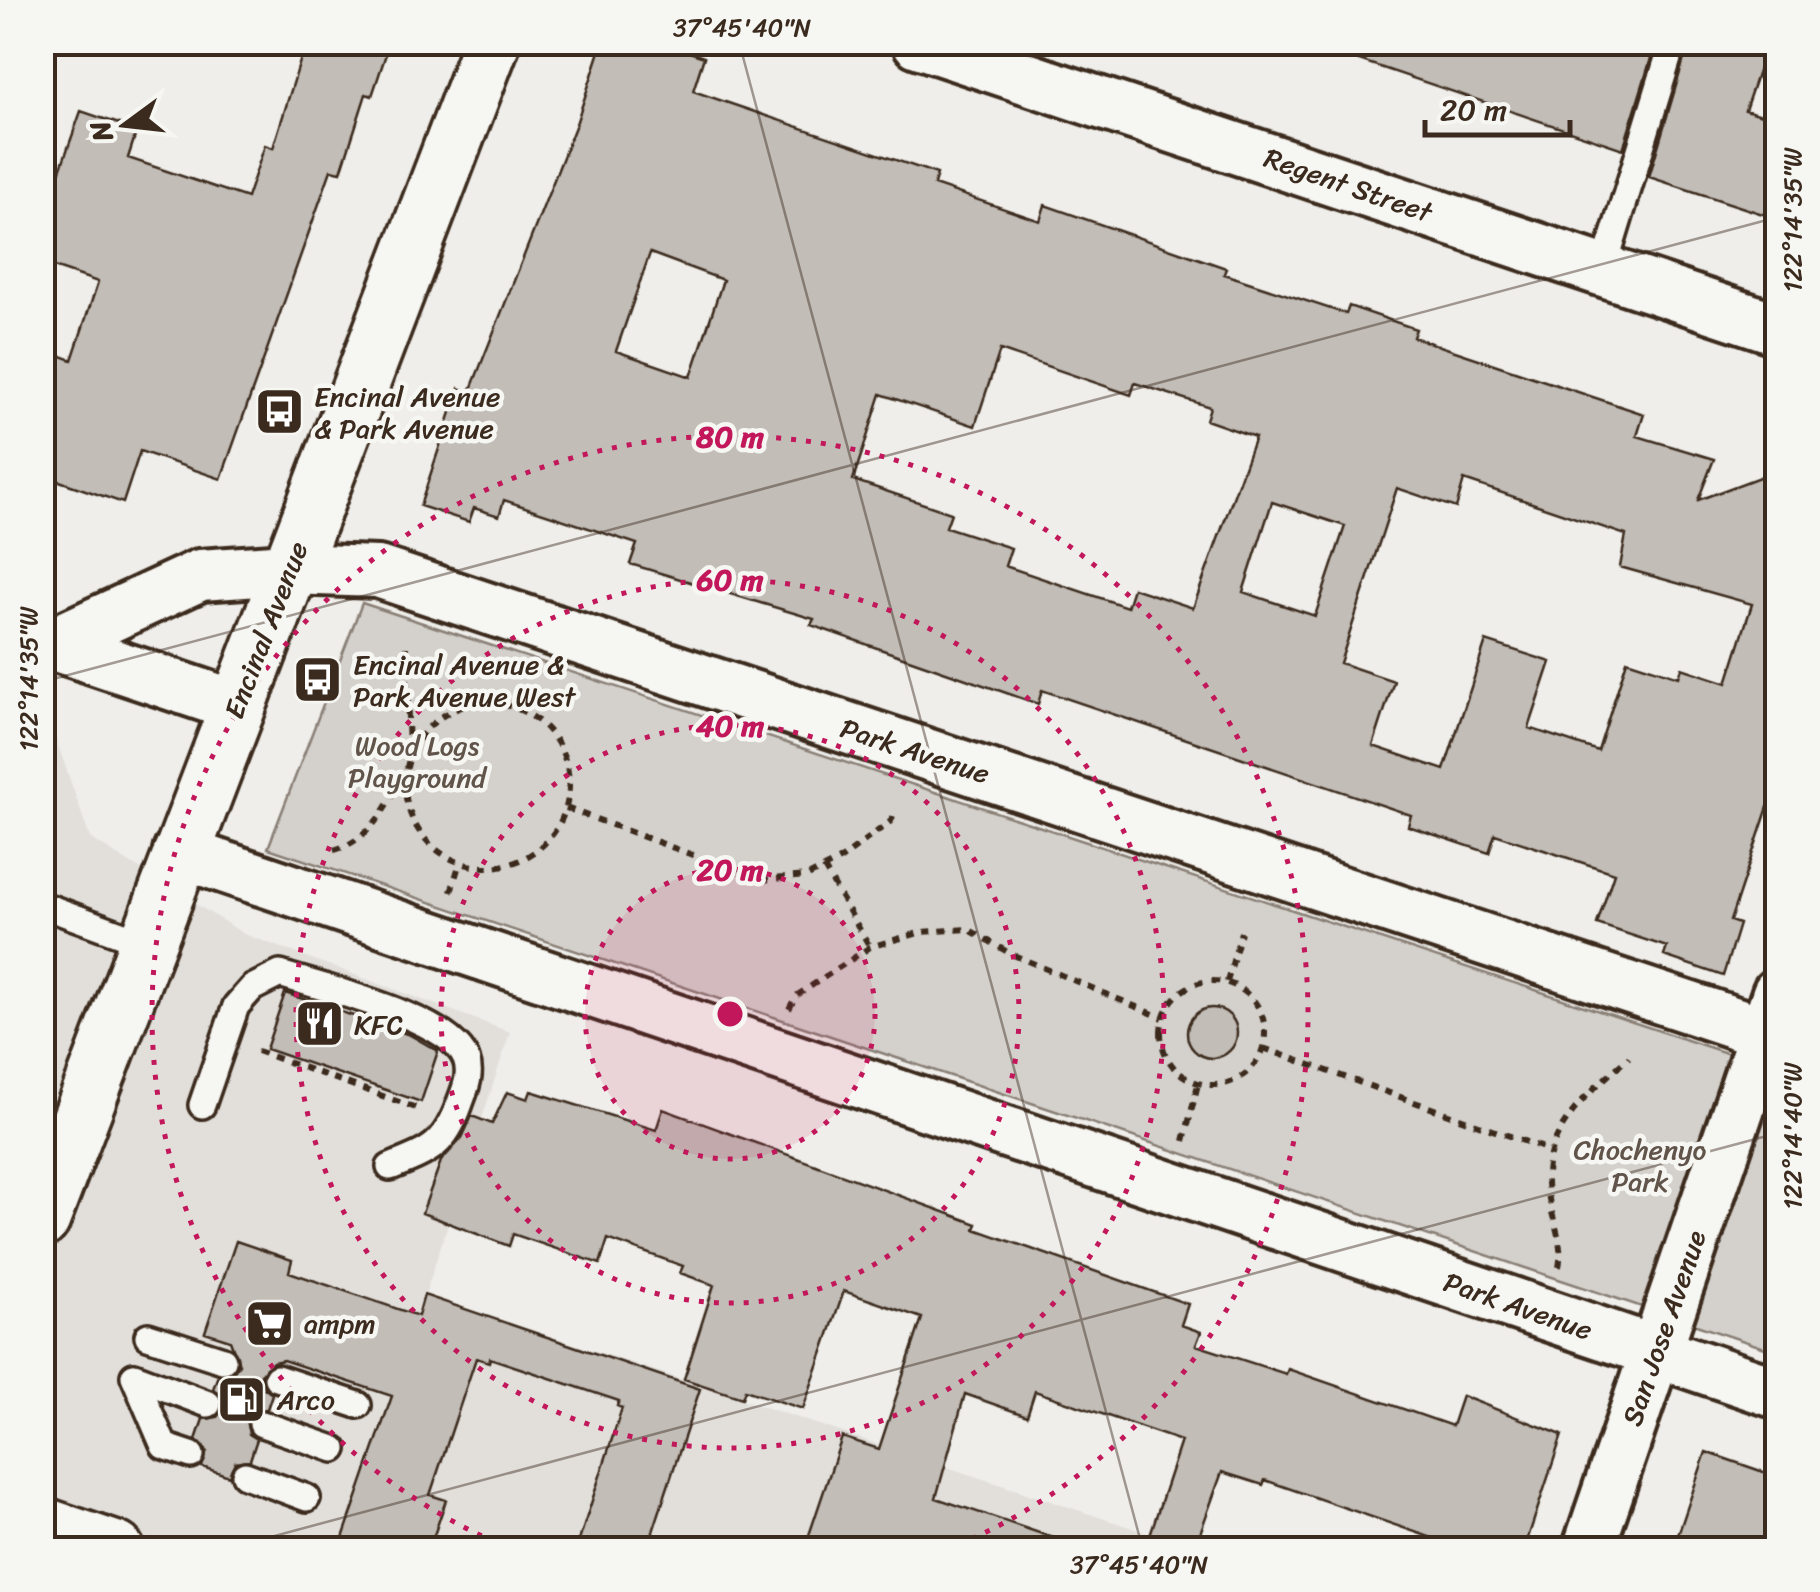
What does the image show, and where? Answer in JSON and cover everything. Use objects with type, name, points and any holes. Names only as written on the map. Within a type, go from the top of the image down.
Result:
[{"type":"main road","name":"Encinal Avenue","points":[[42,1218],[492,42]]},
{"type":"main road","points":[[42,1524],[116,1550]]},
{"type":"street","name":"Regent Street","points":[[918,42],[1778,329]]},
{"type":"street","name":"Park Avenue","points":[[47,642],[200,575],[288,569],[378,572],[1773,1021]]},
{"type":"street","name":"Park Avenue","points":[[47,642],[236,706]]},
{"type":"street","name":"Park Avenue","points":[[180,852],[1778,1393]]},
{"type":"street","name":"San Jose Avenue","points":[[1588,1550],[1773,1021]]},
{"type":"lane","points":[[1603,270],[1673,42]]},
{"type":"lane","points":[[42,906],[145,944]]},
{"type":"lane","points":[[202,1105],[236,1006],[252,988],[280,974],[437,1028],[465,1056],[469,1076],[454,1121],[434,1150],[390,1167]]},
{"type":"lane","points":[[148,1336],[223,1360]]},
{"type":"lane","points":[[191,1456],[164,1446],[134,1376],[208,1404]]},
{"type":"lane","points":[[277,1378],[358,1404]]},
{"type":"lane","points":[[262,1424],[334,1449]]},
{"type":"lane","points":[[245,1475],[307,1498]]},
{"type":"path","points":[[318,854],[354,844],[378,822],[408,765],[424,731],[446,713],[470,704],[498,703],[524,710],[546,726],[561,749],[569,774],[566,808],[558,828],[540,848],[518,862],[491,867],[460,862],[440,852],[420,833],[408,808],[408,765],[406,647]]},
{"type":"path","points":[[566,808],[760,880],[808,876],[824,868],[891,821],[896,811]]},
{"type":"path","points":[[449,898],[460,862]]},
{"type":"path","points":[[824,868],[870,947]]},
{"type":"path","points":[[788,1010],[796,996],[870,947],[922,932],[968,929],[1011,954],[1162,1018]]},
{"type":"path","points":[[1228,982],[1241,932]]},
{"type":"path","points":[[1228,982],[1246,992],[1259,1008],[1265,1027],[1264,1048],[1254,1066],[1238,1079],[1219,1086],[1198,1084],[1180,1074],[1167,1059],[1160,1039],[1162,1018],[1172,1000],[1187,987],[1228,982]]},
{"type":"path","points":[[224,1039],[454,1121]]},
{"type":"path","points":[[1264,1048],[1549,1150]]},
{"type":"path","points":[[1557,1273],[1562,1251],[1548,1194],[1549,1150],[1574,1106],[1629,1057]]},
{"type":"path","points":[[1183,1147],[1198,1084]]},
{"type":"shaded area","points":[[43,714],[48,716],[90,838],[244,934],[510,1032],[425,1295],[1196,1549],[43,1550]]},
{"type":"green space","name":"Chochenyo Park","points":[[362,603],[1778,1070],[1777,1352],[268,848]]},
{"type":"building","points":[[306,42],[390,42],[372,96],[366,94],[341,172],[331,170],[221,479],[140,451],[123,503],[42,475],[42,349],[72,360],[98,282],[42,263],[42,221],[81,111],[137,130],[128,158],[247,198],[265,145],[273,148]]},
{"type":"building","points":[[603,42],[660,42],[704,57],[693,91],[937,174],[934,185],[1040,221],[1045,205],[1226,268],[1224,274],[1346,314],[1349,306],[1416,329],[1413,337],[1644,414],[1637,436],[1714,459],[1698,500],[1778,470],[1778,809],[1768,807],[1730,921],[1739,924],[1723,976],[1664,956],[1667,947],[1597,924],[1614,873],[1495,834],[1489,853],[1408,826],[1411,815],[1042,690],[1038,704],[811,625],[814,619],[630,564],[637,544],[504,500],[499,516],[474,508],[469,522],[420,506],[459,388],[470,392],[576,124]],"holes":[[[650,253],[723,280],[691,377],[616,351]],[[1000,350],[1131,395],[1135,383],[1210,407],[1206,420],[1255,437],[1193,608],[1133,588],[1127,607],[1005,566],[1011,548],[946,527],[951,513],[853,480],[881,394],[975,426]],[[1464,480],[1626,535],[1620,567],[1752,604],[1727,683],[1682,668],[1679,677],[1627,660],[1598,751],[1529,728],[1551,662],[1486,641],[1444,770],[1373,746],[1394,681],[1340,663],[1397,488],[1456,508]],[[1272,502],[1345,526],[1315,616],[1243,592]]]},
{"type":"building","points":[[1330,42],[1656,42],[1623,149],[1329,50]]},
{"type":"building","points":[[1689,42],[1768,42],[1745,110],[1778,120],[1778,219],[1649,177]]},
{"type":"building","points":[[285,993],[410,1035],[438,1051],[421,1102],[266,1049]]},
{"type":"building","points":[[1212,1008],[1229,1016],[1237,1033],[1229,1050],[1212,1058],[1195,1050],[1187,1033],[1195,1016]]},
{"type":"building","points":[[531,1091],[656,1130],[663,1109],[977,1224],[975,1229],[1188,1304],[1181,1325],[1201,1332],[1196,1345],[1286,1374],[1288,1369],[1452,1426],[1462,1396],[1562,1435],[1524,1550],[1467,1550],[1265,1480],[1263,1485],[1222,1472],[1194,1550],[1145,1550],[1181,1441],[1035,1391],[1027,1416],[965,1394],[936,1498],[1069,1543],[1068,1550],[804,1550],[842,1437],[879,1449],[922,1318],[844,1291],[803,1409],[745,1390],[742,1398],[684,1379],[714,1285],[680,1273],[683,1266],[608,1239],[600,1264],[513,1234],[509,1246],[422,1213],[441,1161],[462,1138],[472,1116],[492,1124],[507,1092],[528,1099]]},
{"type":"building","points":[[236,1241],[292,1260],[289,1272],[418,1316],[424,1295],[700,1389],[647,1550],[576,1550],[622,1408],[617,1406],[619,1401],[490,1358],[489,1362],[476,1358],[430,1495],[446,1500],[429,1550],[378,1550],[343,1538],[392,1396],[283,1360],[273,1362],[261,1374],[264,1388],[272,1394],[267,1409],[252,1411],[246,1420],[249,1434],[257,1439],[250,1460],[235,1462],[229,1476],[202,1467],[207,1451],[196,1440],[203,1419],[217,1417],[223,1409],[221,1395],[213,1389],[218,1375],[233,1373],[239,1364],[230,1340],[205,1332]]},
{"type":"building","points":[[1706,1452],[1778,1477],[1778,1550],[1673,1550]]},
{"type":"place","name":"Encinal Avenue & Park Avenue","points":[[279,412]]},
{"type":"place","name":"Encinal Avenue & Park Avenue West","points":[[318,680]]},
{"type":"place","name":"KFC","points":[[319,1024]]},
{"type":"place","name":"ampm","points":[[269,1323]]},
{"type":"place","name":"Arco","points":[[242,1399]]},
{"type":"park label","name":"Wood Logs Playground","points":[[417,761]]}]
